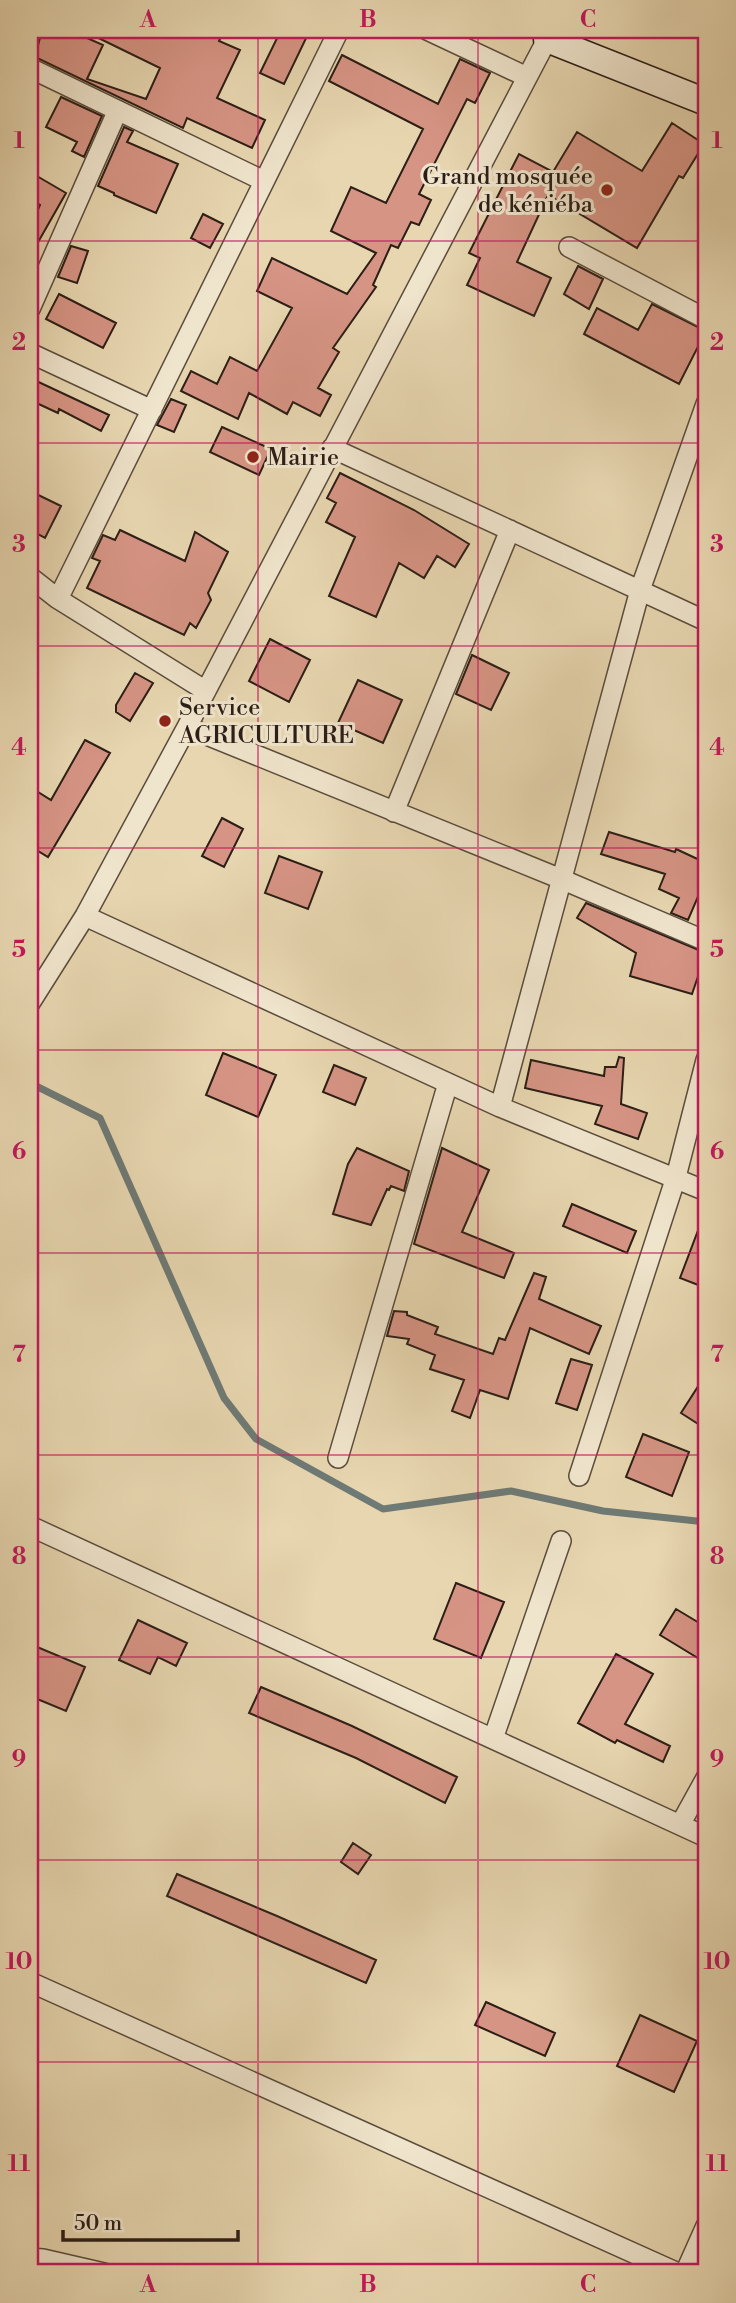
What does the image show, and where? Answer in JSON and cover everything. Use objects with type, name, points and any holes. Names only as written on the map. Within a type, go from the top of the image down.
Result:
[{"type":"street","points":[[58,599],[339,30]]},
{"type":"street","points":[[428,30],[527,77]]},
{"type":"street","points":[[30,1003],[85,916],[187,727],[550,34],[706,102]]},
{"type":"street","points":[[30,68],[264,181]]},
{"type":"street","points":[[30,309],[117,112]]},
{"type":"street","points":[[569,247],[706,319]]},
{"type":"street","points":[[30,353],[152,410]]},
{"type":"street","points":[[500,1107],[640,590],[706,404]]},
{"type":"street","points":[[332,448],[706,621]]},
{"type":"street","points":[[394,812],[510,530]]},
{"type":"street","points":[[30,577],[58,599],[205,691]]},
{"type":"street","points":[[187,727],[706,941]]},
{"type":"street","points":[[85,916],[500,1107],[706,1191]]},
{"type":"street","points":[[579,1476],[676,1177],[706,1060]]},
{"type":"street","points":[[338,1458],[448,1083]]},
{"type":"street","points":[[30,1526],[706,1837]]},
{"type":"street","points":[[493,1739],[561,1541]]},
{"type":"street","points":[[680,1825],[706,1778]]},
{"type":"street","points":[[30,1982],[678,2273]]},
{"type":"street","points":[[685,2273],[706,2226]]},
{"type":"street","points":[[30,2258],[104,2273]]},
{"type":"building","points":[[42,30],[69,30],[103,45],[87,79],[146,99],[160,68],[82,30],[224,30],[219,41],[240,50],[217,98],[265,120],[252,148],[187,118],[183,128],[35,57]]},
{"type":"building","points":[[281,30],[310,30],[284,84],[260,73]]},
{"type":"building","points":[[342,55],[438,104],[460,59],[490,73],[475,103],[467,99],[419,194],[431,200],[419,225],[411,222],[398,248],[391,245],[373,285],[376,287],[333,348],[339,352],[318,388],[331,395],[320,416],[293,402],[287,414],[249,393],[238,419],[181,391],[191,371],[217,384],[230,357],[257,371],[292,308],[257,291],[272,258],[347,294],[376,253],[331,231],[351,187],[386,203],[423,129],[329,81]]},
{"type":"building","points":[[61,97],[102,116],[84,157],[72,151],[77,142],[46,127]]},
{"type":"building","points":[[672,123],[704,144],[683,178],[679,176],[637,248],[548,195],[517,262],[551,278],[534,316],[467,285],[480,258],[469,253],[519,154],[553,172],[577,132],[642,171]]},
{"type":"building","points":[[124,127],[133,131],[127,142],[178,164],[156,213],[98,186]]},
{"type":"building","points":[[30,172],[66,193],[37,244],[30,241],[30,229],[40,205],[30,199]]},
{"type":"building","points":[[203,214],[223,224],[210,248],[191,238]]},
{"type":"building","points":[[71,246],[88,251],[77,283],[58,277]]},
{"type":"building","points":[[578,266],[603,279],[589,309],[564,294]]},
{"type":"building","points":[[59,294],[116,323],[103,348],[46,319]]},
{"type":"building","points":[[652,304],[706,331],[679,384],[584,334],[597,308],[638,330]]},
{"type":"building","points":[[30,378],[109,415],[101,431],[59,409],[58,413],[30,400]]},
{"type":"building","points":[[171,399],[186,405],[174,432],[157,425]]},
{"type":"building","points":[[222,427],[271,449],[259,475],[210,452]]},
{"type":"building","points":[[340,473],[414,510],[469,544],[455,567],[437,556],[424,578],[399,563],[376,617],[329,596],[355,537],[326,522],[336,503],[327,498]]},
{"type":"building","points":[[30,491],[61,506],[45,538],[30,530]]},
{"type":"building","points":[[120,530],[185,561],[195,532],[228,552],[208,593],[211,600],[196,628],[190,623],[184,635],[87,588],[100,561],[92,558],[103,535],[115,540]]},
{"type":"building","points":[[270,639],[310,660],[289,702],[249,681]]},
{"type":"building","points":[[472,655],[509,673],[491,710],[456,694]]},
{"type":"building","points":[[135,673],[153,683],[130,721],[116,712],[116,705]]},
{"type":"building","points":[[358,680],[402,700],[383,743],[338,723]]},
{"type":"building","points":[[85,740],[110,753],[48,857],[30,846],[30,787],[51,800]]},
{"type":"building","points":[[222,818],[243,829],[224,867],[202,856]]},
{"type":"building","points":[[609,832],[675,852],[676,849],[706,863],[706,878],[688,920],[671,913],[679,898],[659,889],[665,874],[601,854]]},
{"type":"building","points":[[279,856],[322,872],[308,909],[265,893]]},
{"type":"building","points":[[586,903],[706,953],[692,994],[630,976],[636,953],[577,918]]},
{"type":"building","points":[[223,1053],[276,1075],[258,1117],[206,1095]]},
{"type":"building","points":[[619,1057],[624,1058],[621,1104],[647,1113],[638,1139],[595,1124],[602,1106],[525,1088],[531,1060],[604,1076],[605,1067],[616,1067]]},
{"type":"building","points":[[334,1065],[366,1078],[355,1105],[323,1092]]},
{"type":"building","points":[[357,1148],[409,1171],[404,1191],[391,1186],[387,1189],[371,1225],[333,1214],[348,1164]]},
{"type":"building","points":[[442,1148],[489,1170],[462,1232],[514,1253],[504,1278],[414,1244]]},
{"type":"building","points":[[572,1204],[636,1231],[627,1253],[563,1226]]},
{"type":"building","points":[[706,1213],[706,1288],[680,1278]]},
{"type":"building","points":[[534,1273],[546,1277],[539,1299],[601,1326],[589,1354],[530,1328],[508,1399],[480,1390],[470,1418],[452,1411],[464,1380],[430,1369],[435,1355],[407,1344],[409,1339],[387,1336],[394,1311],[407,1312],[407,1315],[438,1327],[435,1334],[493,1354],[499,1338],[505,1340]]},
{"type":"building","points":[[571,1359],[592,1365],[577,1410],[556,1403]]},
{"type":"building","points":[[706,1374],[706,1429],[681,1413]]},
{"type":"building","points":[[643,1434],[689,1452],[672,1496],[626,1477]]},
{"type":"building","points":[[456,1583],[504,1602],[481,1658],[434,1639]]},
{"type":"building","points":[[676,1609],[706,1627],[706,1663],[660,1635]]},
{"type":"building","points":[[138,1620],[187,1643],[176,1666],[158,1657],[150,1674],[119,1660]]},
{"type":"building","points":[[30,1644],[85,1667],[66,1711],[30,1696]]},
{"type":"building","points":[[616,1654],[653,1674],[625,1724],[670,1746],[663,1762],[617,1740],[615,1743],[578,1723]]},
{"type":"building","points":[[261,1687],[352,1726],[457,1777],[445,1803],[356,1758],[249,1713]]},
{"type":"building","points":[[353,1843],[371,1855],[358,1874],[341,1862]]},
{"type":"building","points":[[177,1874],[376,1960],[366,1983],[167,1896]]},
{"type":"building","points":[[486,2002],[555,2033],[545,2056],[475,2025]]},
{"type":"building","points":[[640,2015],[697,2041],[674,2092],[617,2066]]},
{"type":"waterway","points":[[30,1083],[100,1118],[224,1398],[256,1439],[383,1509],[511,1491],[603,1511],[706,1522]]},
{"type":"place","name":"Grand mosquée de kéniéba","points":[[607,190]]},
{"type":"place","name":"Mairie","points":[[253,457]]},
{"type":"place","name":"Service AGRICULTURE","points":[[165,721]]}]
